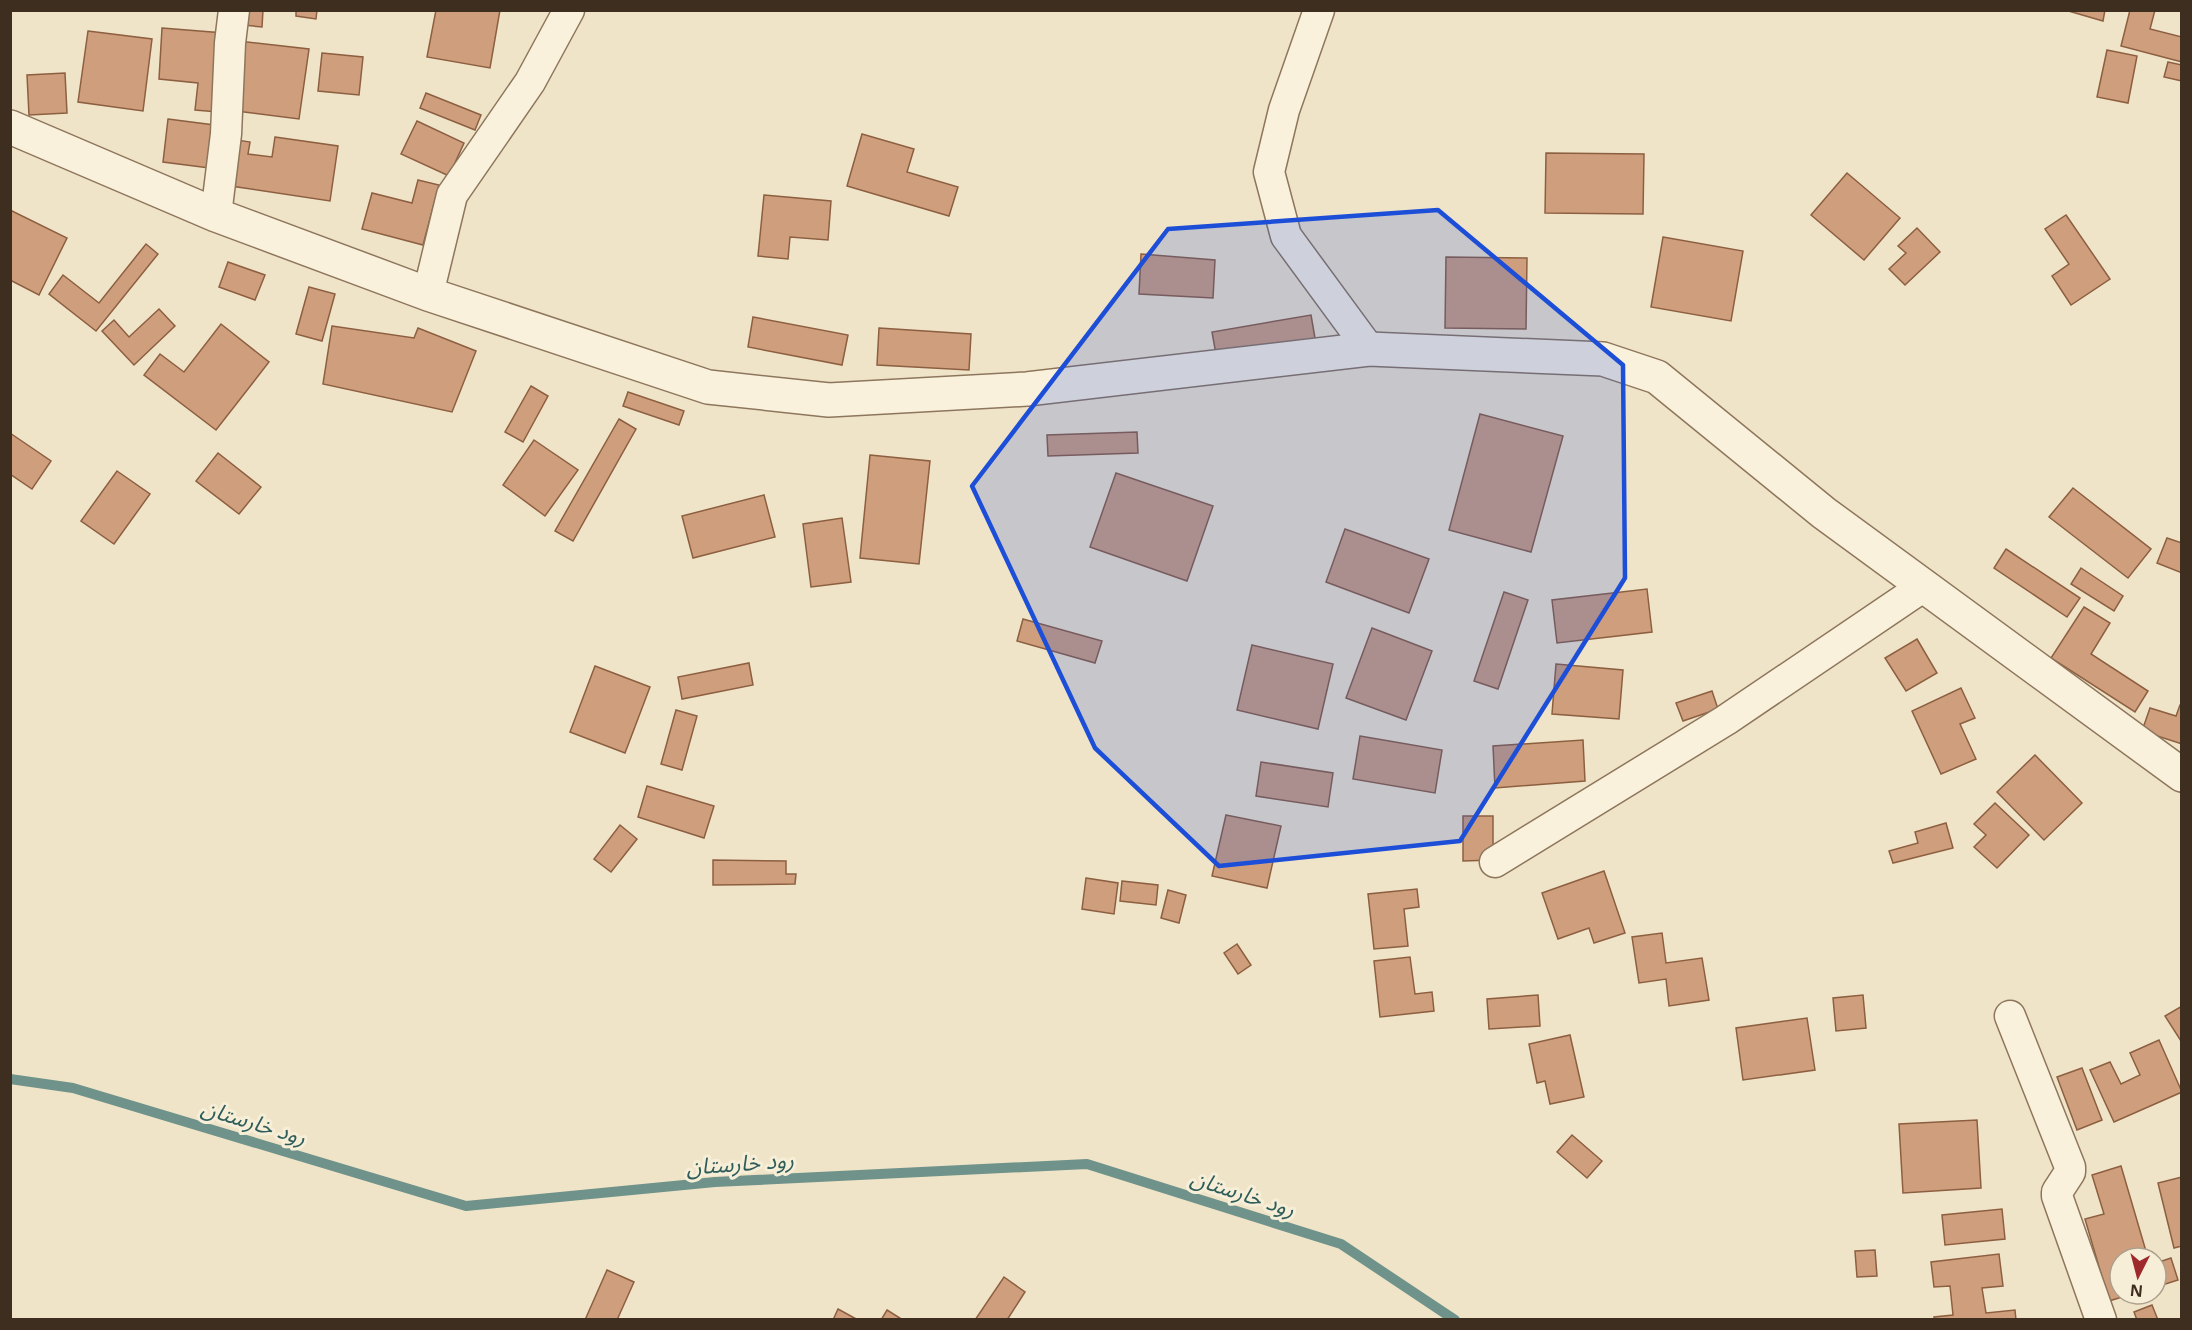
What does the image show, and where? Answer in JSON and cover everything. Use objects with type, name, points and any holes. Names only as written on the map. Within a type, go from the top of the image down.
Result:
[{"type":"street","points":[[216,215],[226,134],[230,43],[234,10]]},
{"type":"street","points":[[428,294],[452,195],[530,82],[569,10]]},
{"type":"street","points":[[1319,10],[1284,110],[1269,172],[1286,236],[1369,349]]},
{"type":"street","points":[[10,127],[216,215],[428,294],[708,387],[829,400],[1027,389],[1369,349],[1604,359],[1657,377],[1824,513],[2181,775]]},
{"type":"street","points":[[1495,862],[1726,720],[1924,586]]},
{"type":"street","points":[[2010,1016],[2070,1167],[2070,1172],[2057,1192],[2057,1196],[2101,1320]]},
{"type":"highlighted area","points":[[1438,210],[1623,365],[1625,578],[1460,841],[1219,866],[1095,748],[972,486],[1168,229]]},
{"type":"building","points":[[236,10],[263,10],[262,27],[234,24]]},
{"type":"building","points":[[296,10],[317,10],[316,19],[296,16]]},
{"type":"building","points":[[436,10],[500,10],[490,68],[427,57]]},
{"type":"building","points":[[2065,10],[2105,10],[2103,21]]},
{"type":"building","points":[[2130,10],[2155,10],[2150,29],[2182,37],[2182,62],[2121,46]]},
{"type":"building","points":[[162,28],[224,33],[218,112],[195,110],[198,83],[159,79]]},
{"type":"building","points":[[88,31],[152,39],[143,111],[78,102]]},
{"type":"building","points":[[238,41],[309,49],[299,119],[229,110]]},
{"type":"building","points":[[2107,50],[2137,56],[2128,103],[2097,97]]},
{"type":"building","points":[[322,53],[363,57],[359,95],[318,91]]},
{"type":"building","points":[[2168,62],[2182,65],[2182,81],[2164,77]]},
{"type":"building","points":[[65,73],[67,113],[29,115],[27,75]]},
{"type":"building","points":[[426,93],[481,115],[475,130],[420,108]]},
{"type":"building","points":[[168,119],[222,126],[217,169],[163,162]]},
{"type":"building","points":[[417,121],[464,143],[449,176],[401,154]]},
{"type":"building","points":[[862,134],[914,149],[907,172],[958,187],[949,216],[847,186]]},
{"type":"building","points":[[275,137],[338,146],[330,201],[224,185],[231,139],[250,142],[248,154],[272,157]]},
{"type":"building","points":[[1546,153],[1644,154],[1643,214],[1545,213]]},
{"type":"building","points":[[1847,173],[1900,218],[1864,260],[1811,215]]},
{"type":"building","points":[[418,180],[439,185],[423,245],[362,229],[372,193],[412,203]]},
{"type":"building","points":[[764,195],[831,201],[828,240],[790,237],[788,259],[758,256]]},
{"type":"building","points":[[10,210],[67,238],[39,295],[10,280]]},
{"type":"building","points":[[2066,215],[2110,279],[2071,305],[2052,276],[2069,264],[2045,229]]},
{"type":"building","points":[[1917,228],[1940,252],[1905,285],[1889,269],[1906,253],[1898,246]]},
{"type":"building","points":[[1663,237],[1743,251],[1731,321],[1651,307]]},
{"type":"building","points":[[146,244],[158,254],[96,331],[49,294],[63,275],[99,303]]},
{"type":"building","points":[[1141,254],[1215,260],[1213,298],[1139,294]]},
{"type":"building","points":[[1446,257],[1527,258],[1526,329],[1445,328]]},
{"type":"building","points":[[228,262],[265,275],[255,300],[219,287]]},
{"type":"building","points":[[309,287],[335,294],[322,341],[296,334]]},
{"type":"building","points":[[159,309],[175,326],[134,365],[102,331],[114,320],[129,337]]},
{"type":"building","points":[[1311,315],[1316,344],[1217,360],[1212,332]]},
{"type":"building","points":[[753,317],[848,335],[842,365],[748,347]]},
{"type":"building","points":[[221,324],[269,362],[216,430],[144,375],[160,354],[184,372]]},
{"type":"building","points":[[332,326],[414,338],[418,328],[476,351],[452,412],[323,384]]},
{"type":"building","points":[[879,328],[971,334],[969,370],[877,365]]},
{"type":"building","points":[[531,386],[548,396],[523,442],[505,432]]},
{"type":"building","points":[[628,392],[684,411],[679,425],[623,406]]},
{"type":"building","points":[[1480,414],[1563,436],[1531,552],[1449,530]]},
{"type":"building","points":[[619,419],[636,429],[573,541],[555,531]]},
{"type":"building","points":[[1137,432],[1138,453],[1048,456],[1047,435]]},
{"type":"building","points":[[10,433],[51,461],[32,489],[10,474]]},
{"type":"building","points":[[534,440],[578,470],[545,516],[503,485]]},
{"type":"building","points":[[218,453],[261,487],[239,514],[196,481]]},
{"type":"building","points":[[870,455],[930,461],[919,564],[860,558]]},
{"type":"building","points":[[117,471],[150,494],[114,544],[81,521]]},
{"type":"building","points":[[1116,473],[1213,506],[1187,581],[1090,547]]},
{"type":"building","points":[[2073,488],[2151,549],[2128,578],[2049,517]]},
{"type":"building","points":[[764,495],[775,537],[693,558],[682,516]]},
{"type":"building","points":[[842,518],[851,582],[811,587],[803,524]]},
{"type":"building","points":[[1345,529],[1429,559],[1409,613],[1326,582]]},
{"type":"building","points":[[2167,538],[2182,543],[2182,573],[2157,563]]},
{"type":"building","points":[[2006,549],[2080,598],[2067,617],[1994,568]]},
{"type":"building","points":[[2081,568],[2123,596],[2114,611],[2071,584]]},
{"type":"building","points":[[1647,589],[1652,632],[1557,643],[1552,600]]},
{"type":"building","points":[[1504,592],[1528,600],[1498,689],[1474,681]]},
{"type":"building","points":[[2084,607],[2110,623],[2091,654],[2148,691],[2135,712],[2051,658]]},
{"type":"building","points":[[1023,619],[1102,641],[1095,663],[1017,641]]},
{"type":"building","points":[[1372,628],[1432,651],[1406,720],[1346,698]]},
{"type":"building","points":[[1917,639],[1937,673],[1906,691],[1885,658]]},
{"type":"building","points":[[1252,645],[1333,664],[1318,729],[1237,710]]},
{"type":"building","points":[[749,663],[753,685],[682,699],[678,677]]},
{"type":"building","points":[[1556,664],[1623,670],[1619,719],[1552,714]]},
{"type":"building","points":[[595,666],[650,687],[625,753],[570,732]]},
{"type":"building","points":[[1961,688],[1975,718],[1960,724],[1976,759],[1941,774],[1912,711]]},
{"type":"building","points":[[1712,691],[1718,709],[1683,721],[1676,703]]},
{"type":"building","points":[[2182,705],[2182,744],[2142,731],[2150,708],[2176,716]]},
{"type":"building","points":[[676,710],[697,716],[682,770],[661,764]]},
{"type":"building","points":[[1360,736],[1442,750],[1435,793],[1353,779]]},
{"type":"building","points":[[1583,740],[1585,781],[1495,788],[1493,746]]},
{"type":"building","points":[[2035,755],[2082,803],[2044,840],[1997,792]]},
{"type":"building","points":[[1261,762],[1333,773],[1328,807],[1256,796]]},
{"type":"building","points":[[647,786],[714,806],[704,838],[638,817]]},
{"type":"building","points":[[1995,803],[2029,835],[1997,868],[1974,847],[1986,835],[1974,824]]},
{"type":"building","points":[[1226,815],[1281,826],[1267,888],[1212,876]]},
{"type":"building","points":[[1463,816],[1493,816],[1493,860],[1463,861]]},
{"type":"building","points":[[1946,823],[1953,848],[1893,863],[1889,851],[1918,843],[1915,832]]},
{"type":"building","points":[[620,825],[637,839],[611,872],[594,859]]},
{"type":"building","points":[[713,860],[786,861],[786,874],[796,874],[795,884],[713,885]]},
{"type":"building","points":[[1604,871],[1625,933],[1594,943],[1589,928],[1558,939],[1542,893]]},
{"type":"building","points":[[1086,878],[1118,883],[1114,914],[1082,909]]},
{"type":"building","points":[[1122,881],[1158,885],[1156,905],[1120,901]]},
{"type":"building","points":[[1417,889],[1419,907],[1404,909],[1408,946],[1374,949],[1368,894]]},
{"type":"building","points":[[1168,890],[1186,895],[1179,923],[1161,918]]},
{"type":"building","points":[[1662,933],[1666,963],[1702,958],[1709,1000],[1669,1006],[1666,979],[1639,983],[1632,937]]},
{"type":"building","points":[[1237,944],[1251,965],[1238,974],[1224,953]]},
{"type":"building","points":[[1410,957],[1415,994],[1432,992],[1434,1011],[1380,1017],[1374,961]]},
{"type":"building","points":[[1538,995],[1540,1026],[1489,1029],[1487,999]]},
{"type":"building","points":[[1863,995],[1866,1028],[1836,1031],[1833,998]]},
{"type":"building","points":[[2182,1006],[2182,1041],[2181,1041],[2165,1016]]},
{"type":"building","points":[[1807,1018],[1815,1070],[1743,1080],[1736,1028]]},
{"type":"building","points":[[1570,1035],[1584,1097],[1550,1104],[1545,1081],[1537,1083],[1529,1044]]},
{"type":"building","points":[[2159,1040],[2182,1092],[2114,1122],[2090,1070],[2110,1062],[2121,1084],[2140,1075],[2130,1053]]},
{"type":"building","points":[[2082,1068],[2102,1120],[2077,1130],[2057,1077]]},
{"type":"building","points":[[1977,1120],[1981,1188],[1903,1193],[1899,1124]]},
{"type":"building","points":[[1572,1135],[1602,1161],[1587,1178],[1557,1152]]},
{"type":"building","points":[[2121,1166],[2144,1246],[2108,1246],[2108,1298],[2085,1219],[2104,1214],[2092,1175]]},
{"type":"building","points":[[2182,1177],[2182,1246],[2174,1248],[2158,1183]]},
{"type":"building","points":[[2002,1209],[2005,1239],[1945,1245],[1942,1215]]},
{"type":"building","points":[[1875,1250],[1877,1276],[1857,1277],[1855,1251]]},
{"type":"building","points":[[1999,1254],[2003,1286],[1982,1288],[1986,1313],[2015,1310],[2016,1320],[1934,1320],[1934,1317],[1953,1315],[1950,1286],[1934,1287],[1931,1262]]},
{"type":"building","points":[[2171,1258],[2178,1280],[2168,1283],[2168,1259]]},
{"type":"building","points":[[607,1270],[634,1282],[617,1320],[585,1320]]},
{"type":"building","points":[[1004,1277],[1025,1292],[1007,1320],[975,1320]]},
{"type":"building","points":[[2152,1306],[2158,1320],[2137,1320],[2134,1312]]},
{"type":"building","points":[[838,1309],[858,1320],[833,1320]]},
{"type":"building","points":[[887,1310],[903,1320],[881,1320]]},
{"type":"waterway","name":"رود خارستان","points":[[10,1079],[73,1088],[466,1206],[715,1182],[1087,1164],[1341,1244],[1455,1320]]}]
